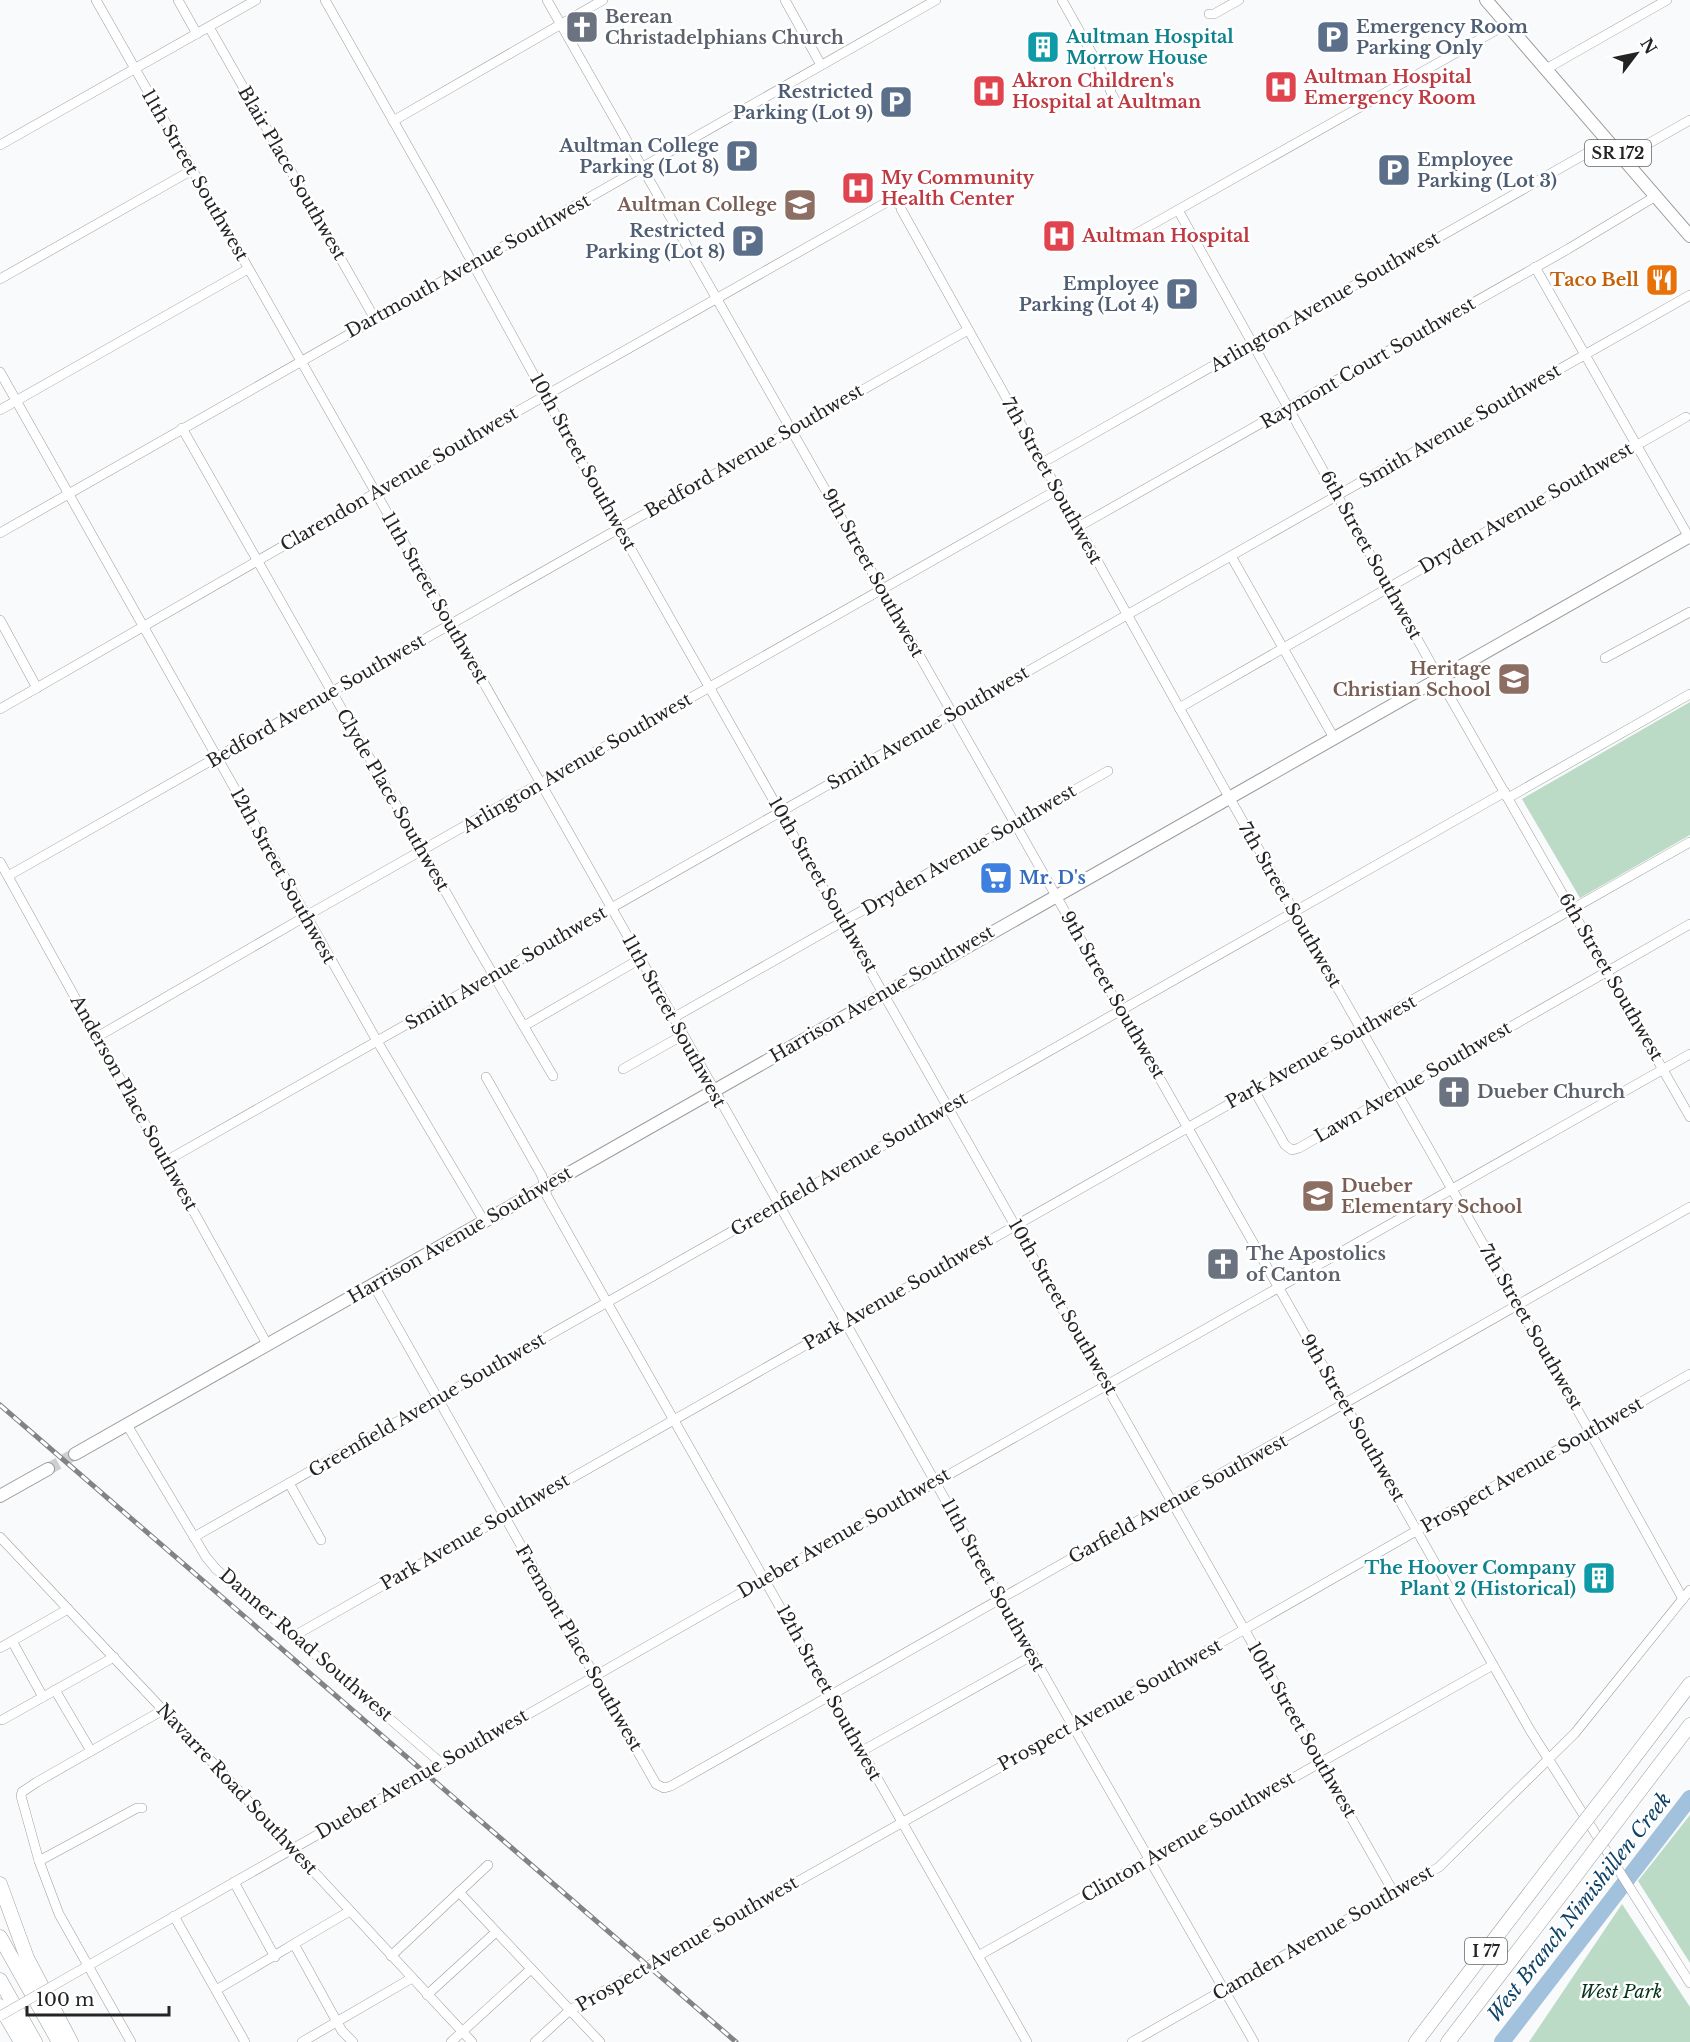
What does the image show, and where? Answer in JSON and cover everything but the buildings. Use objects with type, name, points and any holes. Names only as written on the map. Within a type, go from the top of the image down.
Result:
[{"type":"highway","name":"I 77","points":[[1416,2042],[1690,1684]]},
{"type":"highway","name":"I 77","points":[[1448,2042],[1690,1725]]},
{"type":"highway","points":[[0,1884],[27,1958],[71,2042]]},
{"type":"highway","points":[[0,1937],[59,2042]]},
{"type":"highway","points":[[0,1980],[35,2042]]},
{"type":"highway","points":[[0,2006],[21,2042]]},
{"type":"main road","name":"SR 172","points":[[1486,0],[1690,236]]},
{"type":"main road","name":"Harrison Avenue Southwest","points":[[75,1454],[1690,537]]},
{"type":"main road","points":[[0,1496],[48,1469]]},
{"type":"street","name":"11th Street Southwest","points":[[96,0],[1033,1656],[1254,2042]]},
{"type":"street","points":[[178,0],[197,33]]},
{"type":"street","points":[[0,145],[256,0]]},
{"type":"street","name":"10th Street Southwest","points":[[325,0],[545,396],[1394,1893]]},
{"type":"street","name":"9th Street Southwest","points":[[548,0],[1548,1761],[1690,1983]]},
{"type":"street","points":[[393,121],[603,0]]},
{"type":"street","points":[[785,0],[821,65]]},
{"type":"street","name":"Dartmouth Avenue Southwest","points":[[0,533],[936,0]]},
{"type":"street","points":[[1062,0],[1114,97]]},
{"type":"street","points":[[1209,14],[1214,14],[1239,0]]},
{"type":"street","points":[[1546,69],[1667,0]]},
{"type":"street","points":[[1130,237],[1507,24]]},
{"type":"street","name":"Blair Place Southwest","points":[[209,27],[375,319]]},
{"type":"street","points":[[1623,158],[1690,120]]},
{"type":"street","name":"Arlington Avenue Southwest","points":[[1042,463],[1608,141]]},
{"type":"street","points":[[0,279],[192,170]]},
{"type":"street","name":"Raymont Court Southwest","points":[[1078,527],[1656,196]]},
{"type":"street","name":"Clarendon Avenue Southwest","points":[[0,709],[717,298],[897,204]]},
{"type":"street","name":"7th Street Southwest","points":[[897,204],[1229,797],[1683,1599]]},
{"type":"street","name":"6th Street Southwest","points":[[1178,210],[1439,678],[1690,1117]]},
{"type":"street","points":[[1535,267],[1584,356],[1690,537]]},
{"type":"street","points":[[0,410],[248,269]]},
{"type":"street","name":"Smith Avenue Southwest","points":[[166,1161],[1690,295]]},
{"type":"street","name":"Bedford Avenue Southwest","points":[[8,876],[968,330]]},
{"type":"street","name":"12th Street Southwest","points":[[0,372],[377,1041],[484,1221]]},
{"type":"street","name":"Dryden Avenue Southwest","points":[[1179,708],[1686,417]]},
{"type":"street","name":"Clyde Place Southwest","points":[[182,428],[493,975],[554,1076]]},
{"type":"street","name":"Arlington Avenue Southwest","points":[[97,1037],[1057,490]]},
{"type":"street","points":[[1231,556],[1334,738]]},
{"type":"street","points":[[1605,658],[1690,612]]},
{"type":"street","points":[[0,620],[37,688]]},
{"type":"street","name":"Greenfield Avenue Southwest","points":[[194,1537],[1294,912],[1690,694]]},
{"type":"street","name":"Dryden Avenue Southwest","points":[[673,1018],[1108,771]]},
{"type":"street","name":"Park Avenue Southwest","points":[[294,1636],[1690,842]]},
{"type":"street","name":"Anderson Place Southwest","points":[[0,862],[267,1344]]},
{"type":"street","name":"Lawn Avenue Southwest","points":[[1254,1090],[1285,1145],[1292,1150],[1299,1148],[1690,924]]},
{"type":"street","points":[[524,1026],[640,959]]},
{"type":"street","points":[[623,1069],[683,1035]]},
{"type":"street","name":"Dueber Avenue Southwest","points":[[0,2016],[765,1578],[1690,1054]]},
{"type":"street","name":"12th Street Southwest","points":[[486,1077],[542,1176],[547,1196],[1027,2042]]},
{"type":"street","name":"Garfield Avenue Southwest","points":[[664,1788],[1346,1404],[1690,1207]]},
{"type":"street","name":"Fremont Place Southwest","points":[[373,1284],[656,1784],[664,1788]]},
{"type":"street","name":"Prospect Avenue Southwest","points":[[535,2042],[570,2010],[1245,1629],[1690,1374]]},
{"type":"street","name":"Danner Road Southwest","points":[[126,1425],[206,1557],[216,1569],[441,1763]]},
{"type":"street","points":[[289,1483],[321,1540]]},
{"type":"street","name":"Navarre Road Southwest","points":[[0,1537],[472,2042]]},
{"type":"street","name":"Camden Avenue Southwest","points":[[1132,2042],[1427,1875],[1444,1863],[1575,1733],[1690,1590]]},
{"type":"street","points":[[0,1648],[69,1609]]},
{"type":"street","points":[[12,1641],[43,1697]]},
{"type":"street","points":[[862,1750],[1033,1656]]},
{"type":"street","points":[[2,1720],[114,1657]]},
{"type":"street","name":"Clinton Avenue Southwest","points":[[978,1956],[1493,1665]]},
{"type":"street","points":[[55,1690],[91,1751]]},
{"type":"street","points":[[131,2042],[59,1914],[22,1807],[22,1792],[163,1710]]},
{"type":"street","points":[[39,1861],[137,1808],[142,1808]]},
{"type":"street","points":[[391,1956],[488,1865]]},
{"type":"street","points":[[234,1882],[275,1957]]},
{"type":"street","points":[[459,1892],[600,2042]]},
{"type":"street","points":[[216,1990],[350,1911]]},
{"type":"street","points":[[174,1916],[245,2042]]},
{"type":"street","points":[[428,1995],[496,1932]]},
{"type":"street","points":[[294,1944],[337,2022],[352,2042]]},
{"type":"street","points":[[451,2042],[531,1969]]},
{"type":"street","points":[[302,2042],[412,1978]]},
{"type":"green space","points":[[1690,702],[1690,835],[1580,898],[1522,799]]},
{"type":"green space","points":[[1690,1815],[1690,1963],[1638,1881]]},
{"type":"green space","name":"West Park","points":[[1622,1904],[1690,2007],[1690,2042],[1529,2042]]},
{"type":"waterway","name":"West Branch Nimishillen Creek","points":[[1502,2042],[1690,1798]]},
{"type":"tunnel","points":[[48,1469],[75,1454]]},
{"type":"railway","points":[[0,1405],[736,2042]]},
{"type":"place","name":"Berean Christadelphians Church","points":[[582,27]]},
{"type":"place","name":"Emergency Room Parking Only","points":[[1333,37]]},
{"type":"place","name":"Aultman Hospital Morrow House","points":[[1043,47]]},
{"type":"place","name":"Aultman Hospital Emergency Room","points":[[1281,87]]},
{"type":"place","name":"Akron Children's Hospital at Aultman","points":[[989,91]]},
{"type":"place","name":"Restricted Parking (Lot 9)","points":[[896,102]]},
{"type":"place","name":"Aultman College Parking (Lot 8)","points":[[742,156]]},
{"type":"place","name":"Employee Parking (Lot 3)","points":[[1394,170]]},
{"type":"place","name":"My Community Health Center","points":[[858,188]]},
{"type":"place","name":"Aultman College","points":[[800,205]]},
{"type":"place","name":"Aultman Hospital","points":[[1059,236]]},
{"type":"place","name":"Restricted Parking (Lot 8)","points":[[748,241]]},
{"type":"place","name":"Taco Bell","points":[[1662,280]]},
{"type":"place","name":"Employee Parking (Lot 4)","points":[[1182,294]]},
{"type":"place","name":"Heritage Christian School","points":[[1514,679]]},
{"type":"place","name":"Mr. D's","points":[[996,878]]},
{"type":"place","name":"Dueber Church","points":[[1454,1092]]},
{"type":"place","name":"Dueber Elementary School","points":[[1318,1196]]},
{"type":"place","name":"The Apostolics of Canton","points":[[1223,1264]]},
{"type":"place","name":"The Hoover Company Plant 2 (Historical)","points":[[1599,1578]]}]
